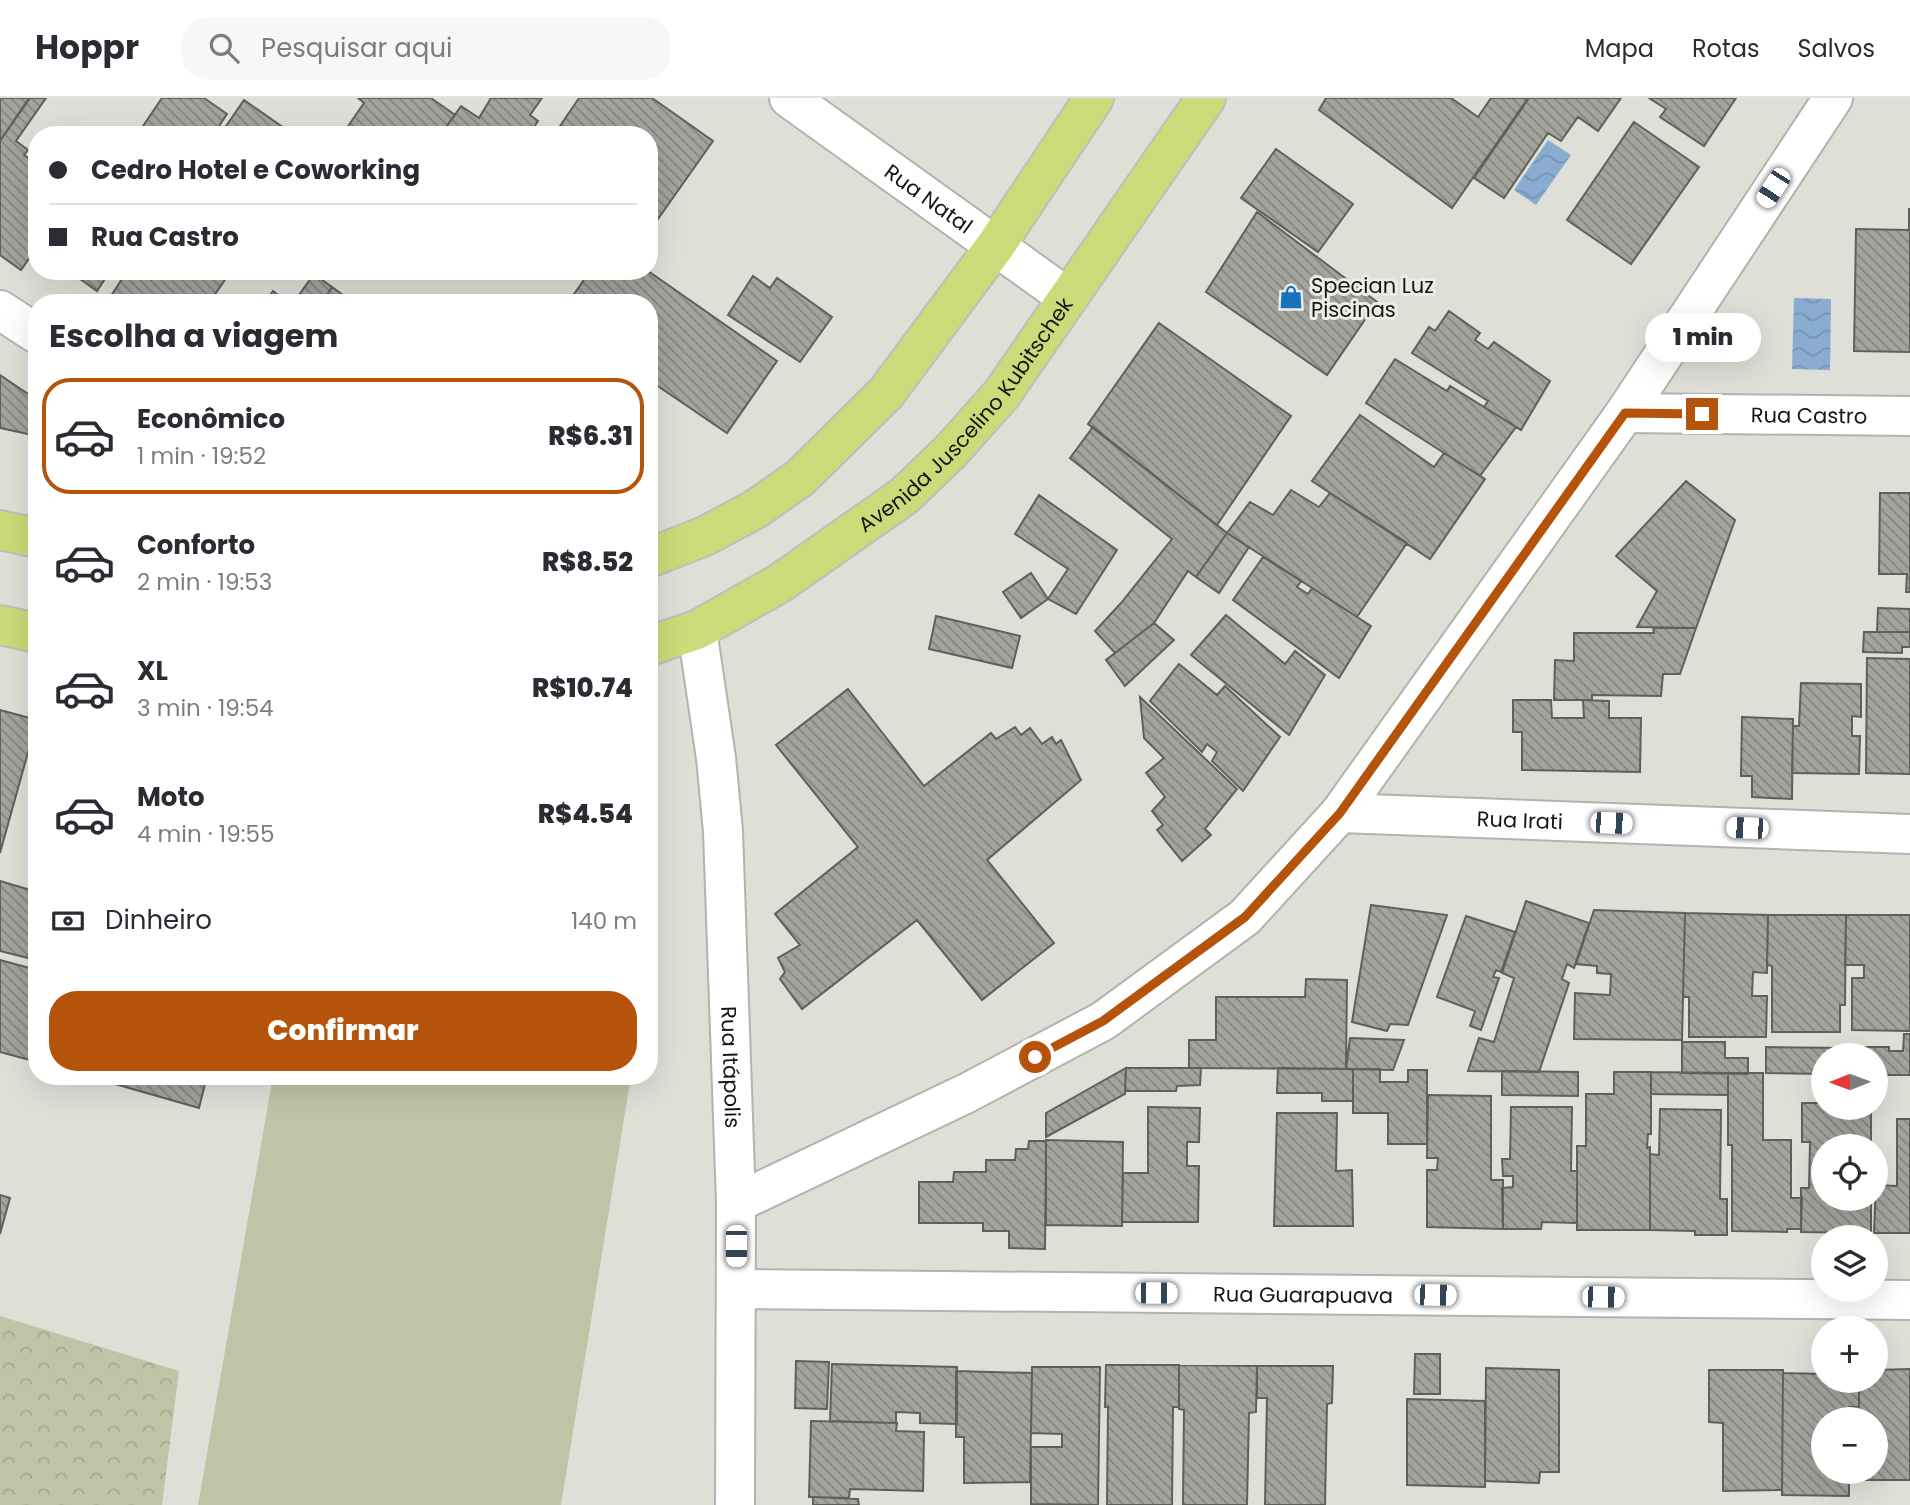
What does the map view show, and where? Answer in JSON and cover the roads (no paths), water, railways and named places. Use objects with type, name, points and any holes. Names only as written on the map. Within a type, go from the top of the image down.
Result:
[{"type":"main road","points":[[658,554],[705,536],[754,510],[800,478],[886,393],[996,245],[1094,98]]},
{"type":"main road","name":"Avenida Juscelino Kubitschek","points":[[658,643],[697,630],[780,583],[904,496],[951,451],[1001,395],[1206,98]]},
{"type":"main road","points":[[0,530],[28,536]]},
{"type":"main road","points":[[0,625],[28,631]]},
{"type":"street","name":"Rua Natal","points":[[789,98],[1068,298]]},
{"type":"street","points":[[736,1203],[967,1093],[1103,1021],[1245,917],[1340,813],[1625,413],[1833,98]]},
{"type":"street","points":[[0,310],[28,328]]},
{"type":"street","name":"Rua Castro","points":[[1625,413],[1910,416]]},
{"type":"street","name":"Rua Itápolis","points":[[697,630],[716,758],[723,831],[736,1203],[735,1505]]},
{"type":"street","name":"Rua Irati","points":[[1340,813],[1910,834]]},
{"type":"street","name":"Rua Guarapuava","points":[[736,1289],[1910,1300]]},
{"type":"water","points":[[1548,140],[1571,155],[1536,205],[1514,190]]},
{"type":"water","points":[[1794,298],[1831,299],[1830,370],[1792,369]]},
{"type":"place","name":"Specian Luz Piscinas","points":[[1291,297]]}]
